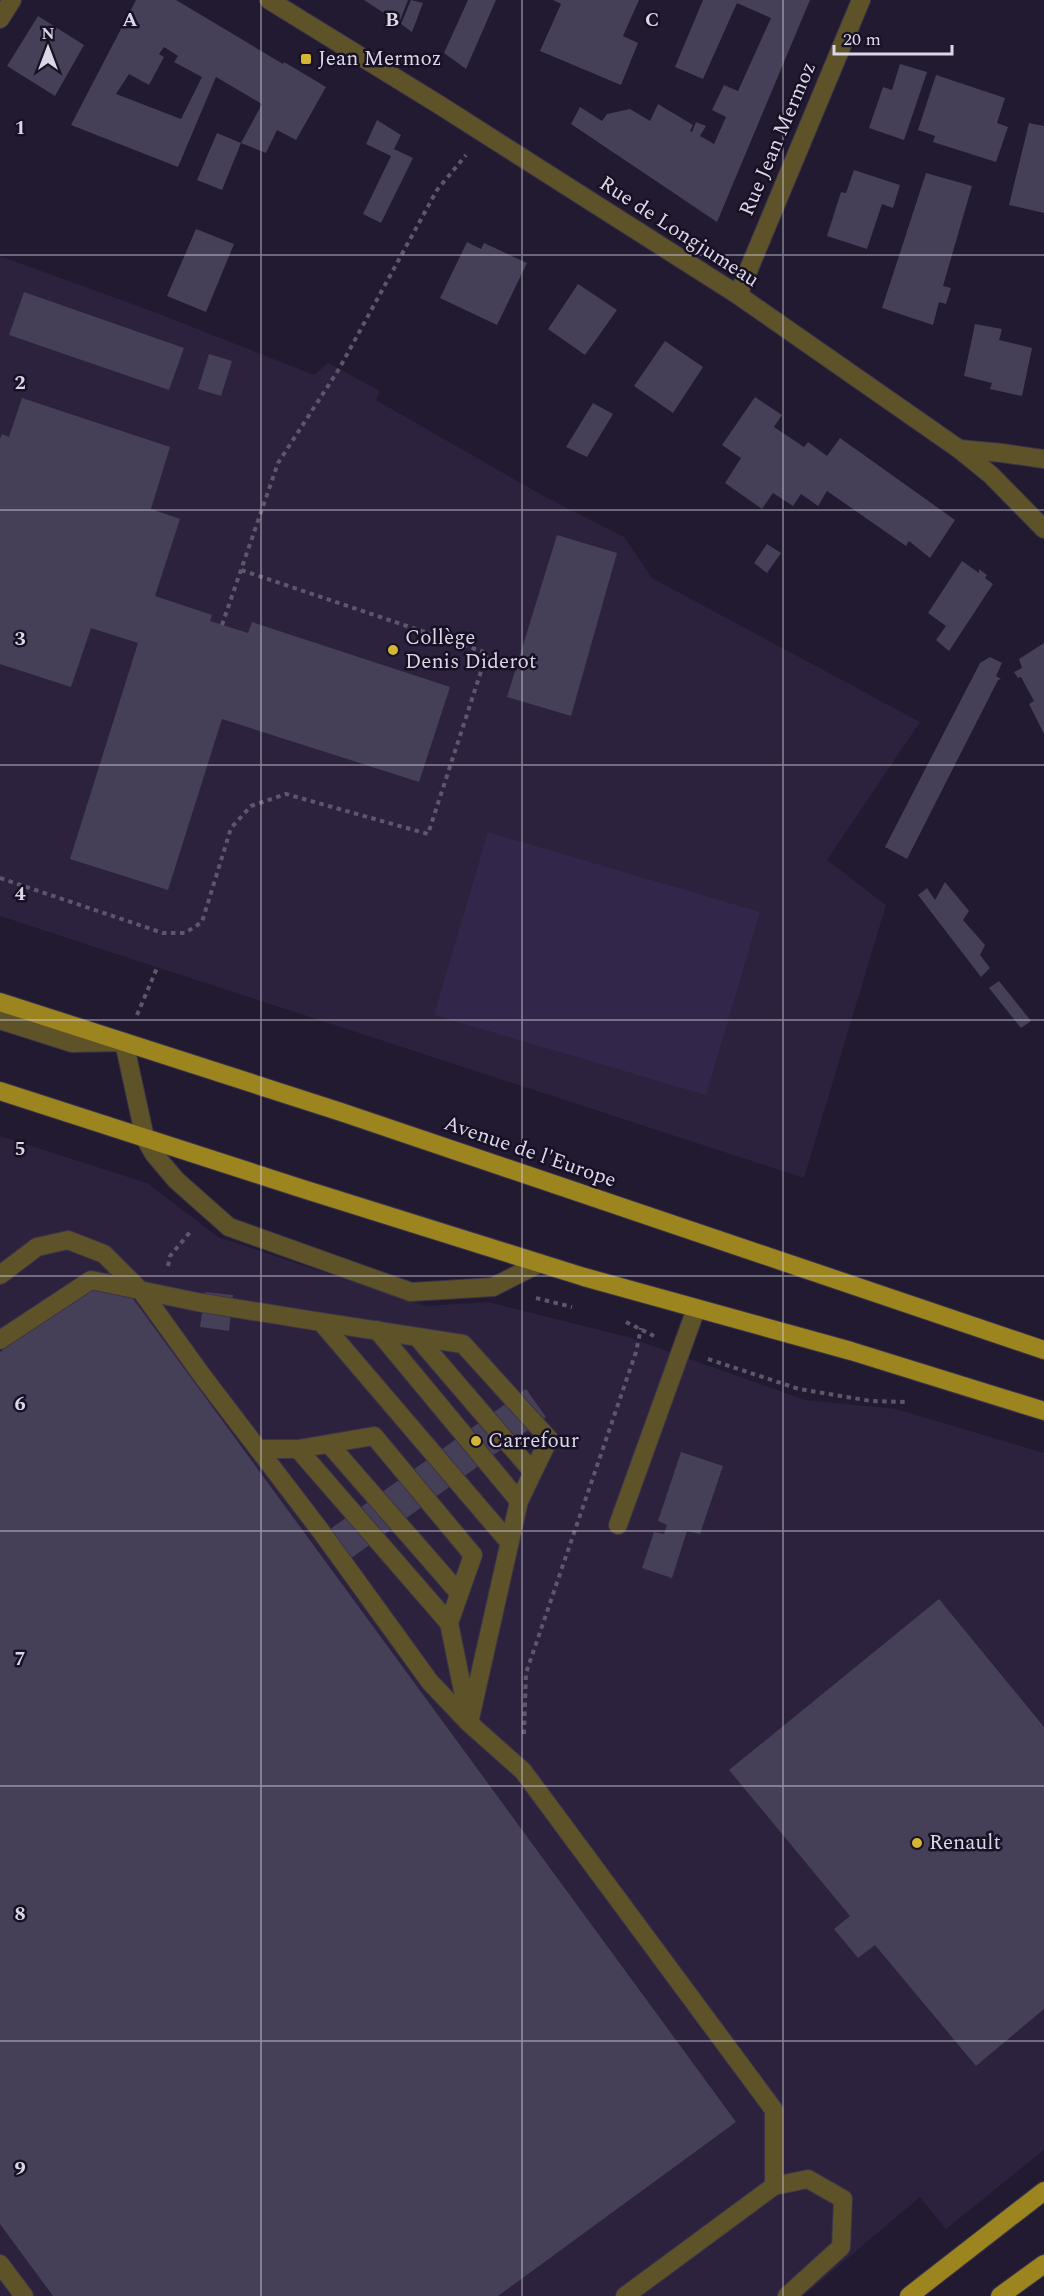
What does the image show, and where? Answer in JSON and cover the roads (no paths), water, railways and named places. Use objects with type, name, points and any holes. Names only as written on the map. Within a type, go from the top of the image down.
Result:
[{"type":"main road","name":"Avenue de l'Europe","points":[[0,1002],[386,1127],[1044,1350]]},
{"type":"main road","points":[[0,1091],[540,1263],[850,1351],[1044,1411]]},
{"type":"main road","points":[[909,2296],[1044,2191]]},
{"type":"main road","points":[[1000,2296],[1044,2264]]},
{"type":"street","points":[[0,19],[12,0]]},
{"type":"street","name":"Rue de Longjumeau","points":[[269,0],[738,295],[959,449],[1038,512],[1044,529]]},
{"type":"street","name":"Rue Jean Mermoz","points":[[738,295],[861,0]]},
{"type":"street","points":[[959,449],[1044,459]]},
{"type":"street","points":[[0,1020],[72,1043],[124,1042],[145,1138],[154,1154],[176,1180],[230,1227],[411,1292],[493,1287],[540,1263]]},
{"type":"street","points":[[0,1275],[37,1247],[68,1240],[104,1254],[142,1292],[430,1682],[469,1723],[523,1771],[774,2110],[774,2186]]},
{"type":"street","points":[[0,1340],[91,1280],[197,1302],[463,1344],[549,1439],[519,1501],[469,1723]]},
{"type":"street","points":[[618,1525],[680,1347],[689,1307]]},
{"type":"street","points":[[321,1322],[509,1542]]},
{"type":"street","points":[[377,1330],[519,1501]]},
{"type":"street","points":[[417,1337],[532,1472]]},
{"type":"street","points":[[260,1449],[298,1449],[374,1436],[473,1555],[450,1623],[469,1723]]},
{"type":"street","points":[[329,1444],[459,1593]]},
{"type":"street","points":[[298,1449],[450,1623]]},
{"type":"street","points":[[625,2296],[774,2186],[808,2179],[843,2199],[841,2247],[787,2296]]},
{"type":"street","points":[[0,2264],[24,2296]]},
{"type":"place","name":"Jean Mermoz","points":[[306,59]]},
{"type":"place","name":"Collège Denis Diderot","points":[[393,650]]},
{"type":"place","name":"Carrefour","points":[[476,1441]]},
{"type":"place","name":"Renault","points":[[917,1843]]}]
